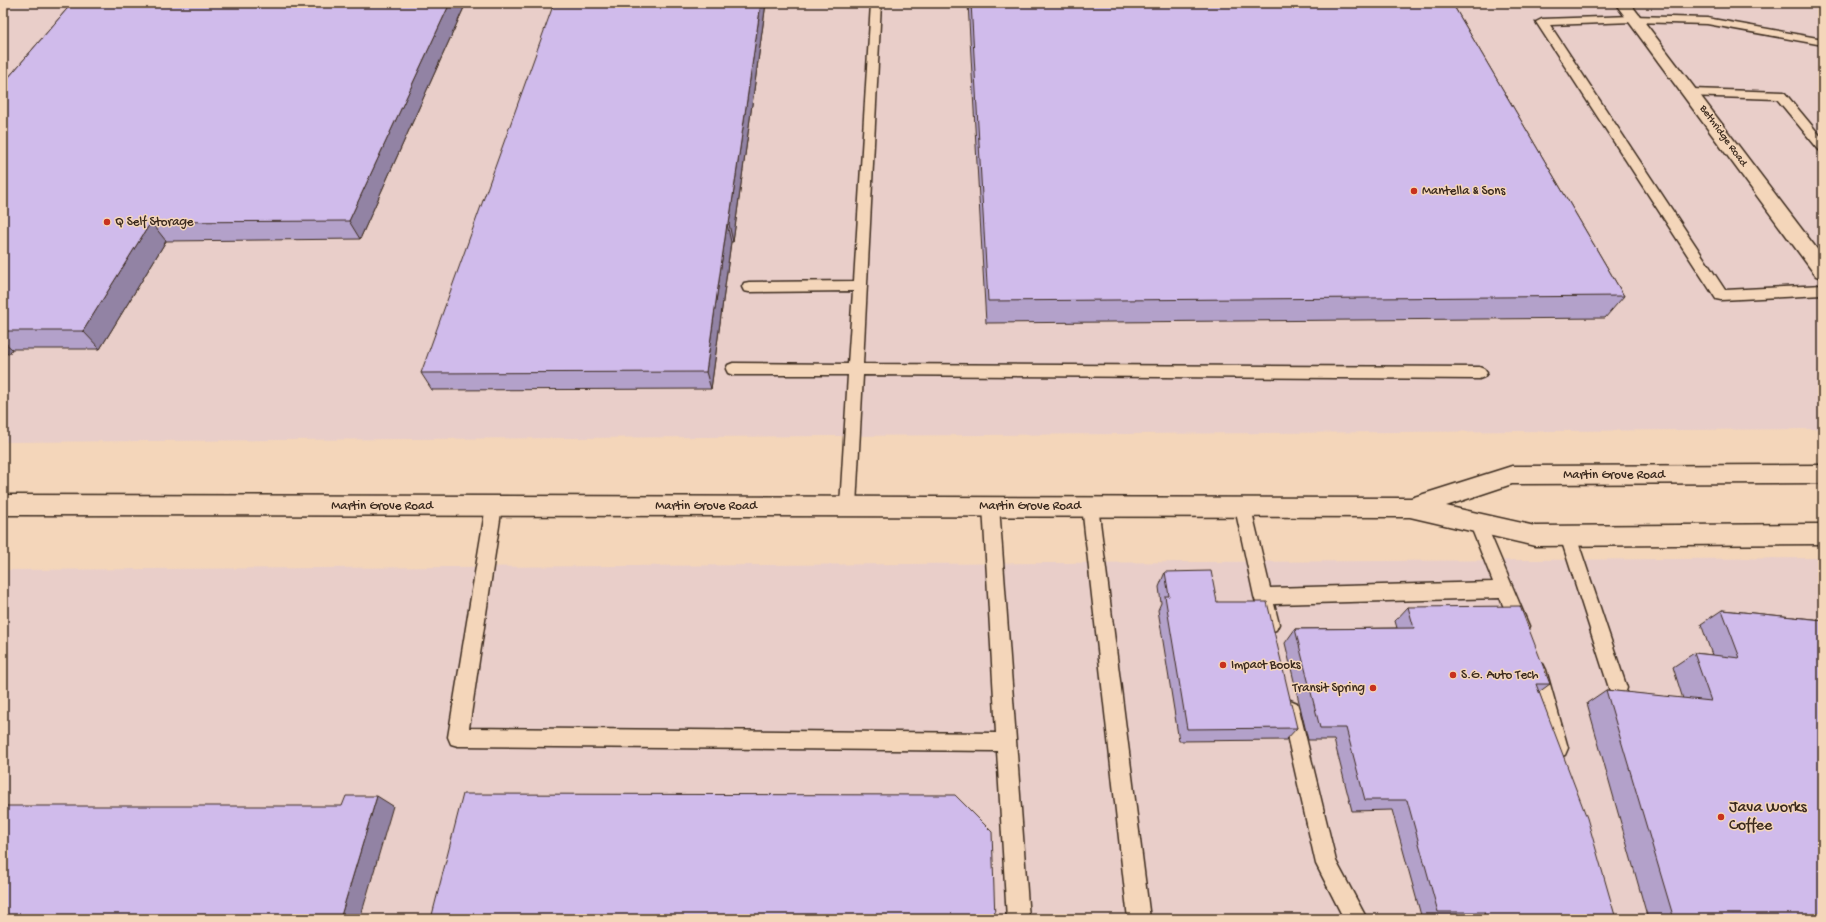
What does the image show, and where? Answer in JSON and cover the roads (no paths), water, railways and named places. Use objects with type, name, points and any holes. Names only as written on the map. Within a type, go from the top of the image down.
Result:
[{"type":"main road","name":"Bethridge Road","points":[[1622,3],[1822,269]]},
{"type":"main road","name":"Martin Grove Road","points":[[1410,507],[1512,475],[1823,474]]},
{"type":"main road","name":"Martin Grove Road","points":[[3,505],[1090,506],[1244,508],[1410,507],[1535,536],[1823,534]]},
{"type":"lane","points":[[848,506],[876,3]]},
{"type":"lane","points":[[1823,42],[1707,21],[1633,18],[1542,22],[1721,295],[1823,290]]},
{"type":"lane","points":[[1691,93],[1780,95],[1823,146]]},
{"type":"lane","points":[[749,287],[861,286]]},
{"type":"lane","points":[[733,370],[1479,373]]},
{"type":"lane","points":[[494,506],[458,737],[1006,742]]},
{"type":"lane","points":[[991,506],[1018,919]]},
{"type":"lane","points":[[1090,506],[1139,919]]},
{"type":"lane","points":[[1244,508],[1274,642]]},
{"type":"lane","points":[[1477,522],[1530,650],[1562,761]]},
{"type":"lane","points":[[1568,536],[1618,688]]},
{"type":"lane","points":[[1263,596],[1505,590]]},
{"type":"lane","points":[[1287,696],[1326,864],[1356,919]]},
{"type":"place","name":"Mantella & Sons","points":[[1414,191]]},
{"type":"place","name":"Q Self Storage","points":[[107,222]]},
{"type":"place","name":"Impact Books","points":[[1223,665]]},
{"type":"place","name":"S.G. Auto Tech","points":[[1453,675]]},
{"type":"place","name":"Transit Spring","points":[[1373,688]]},
{"type":"place","name":"Java Works Coffee","points":[[1721,817]]}]
